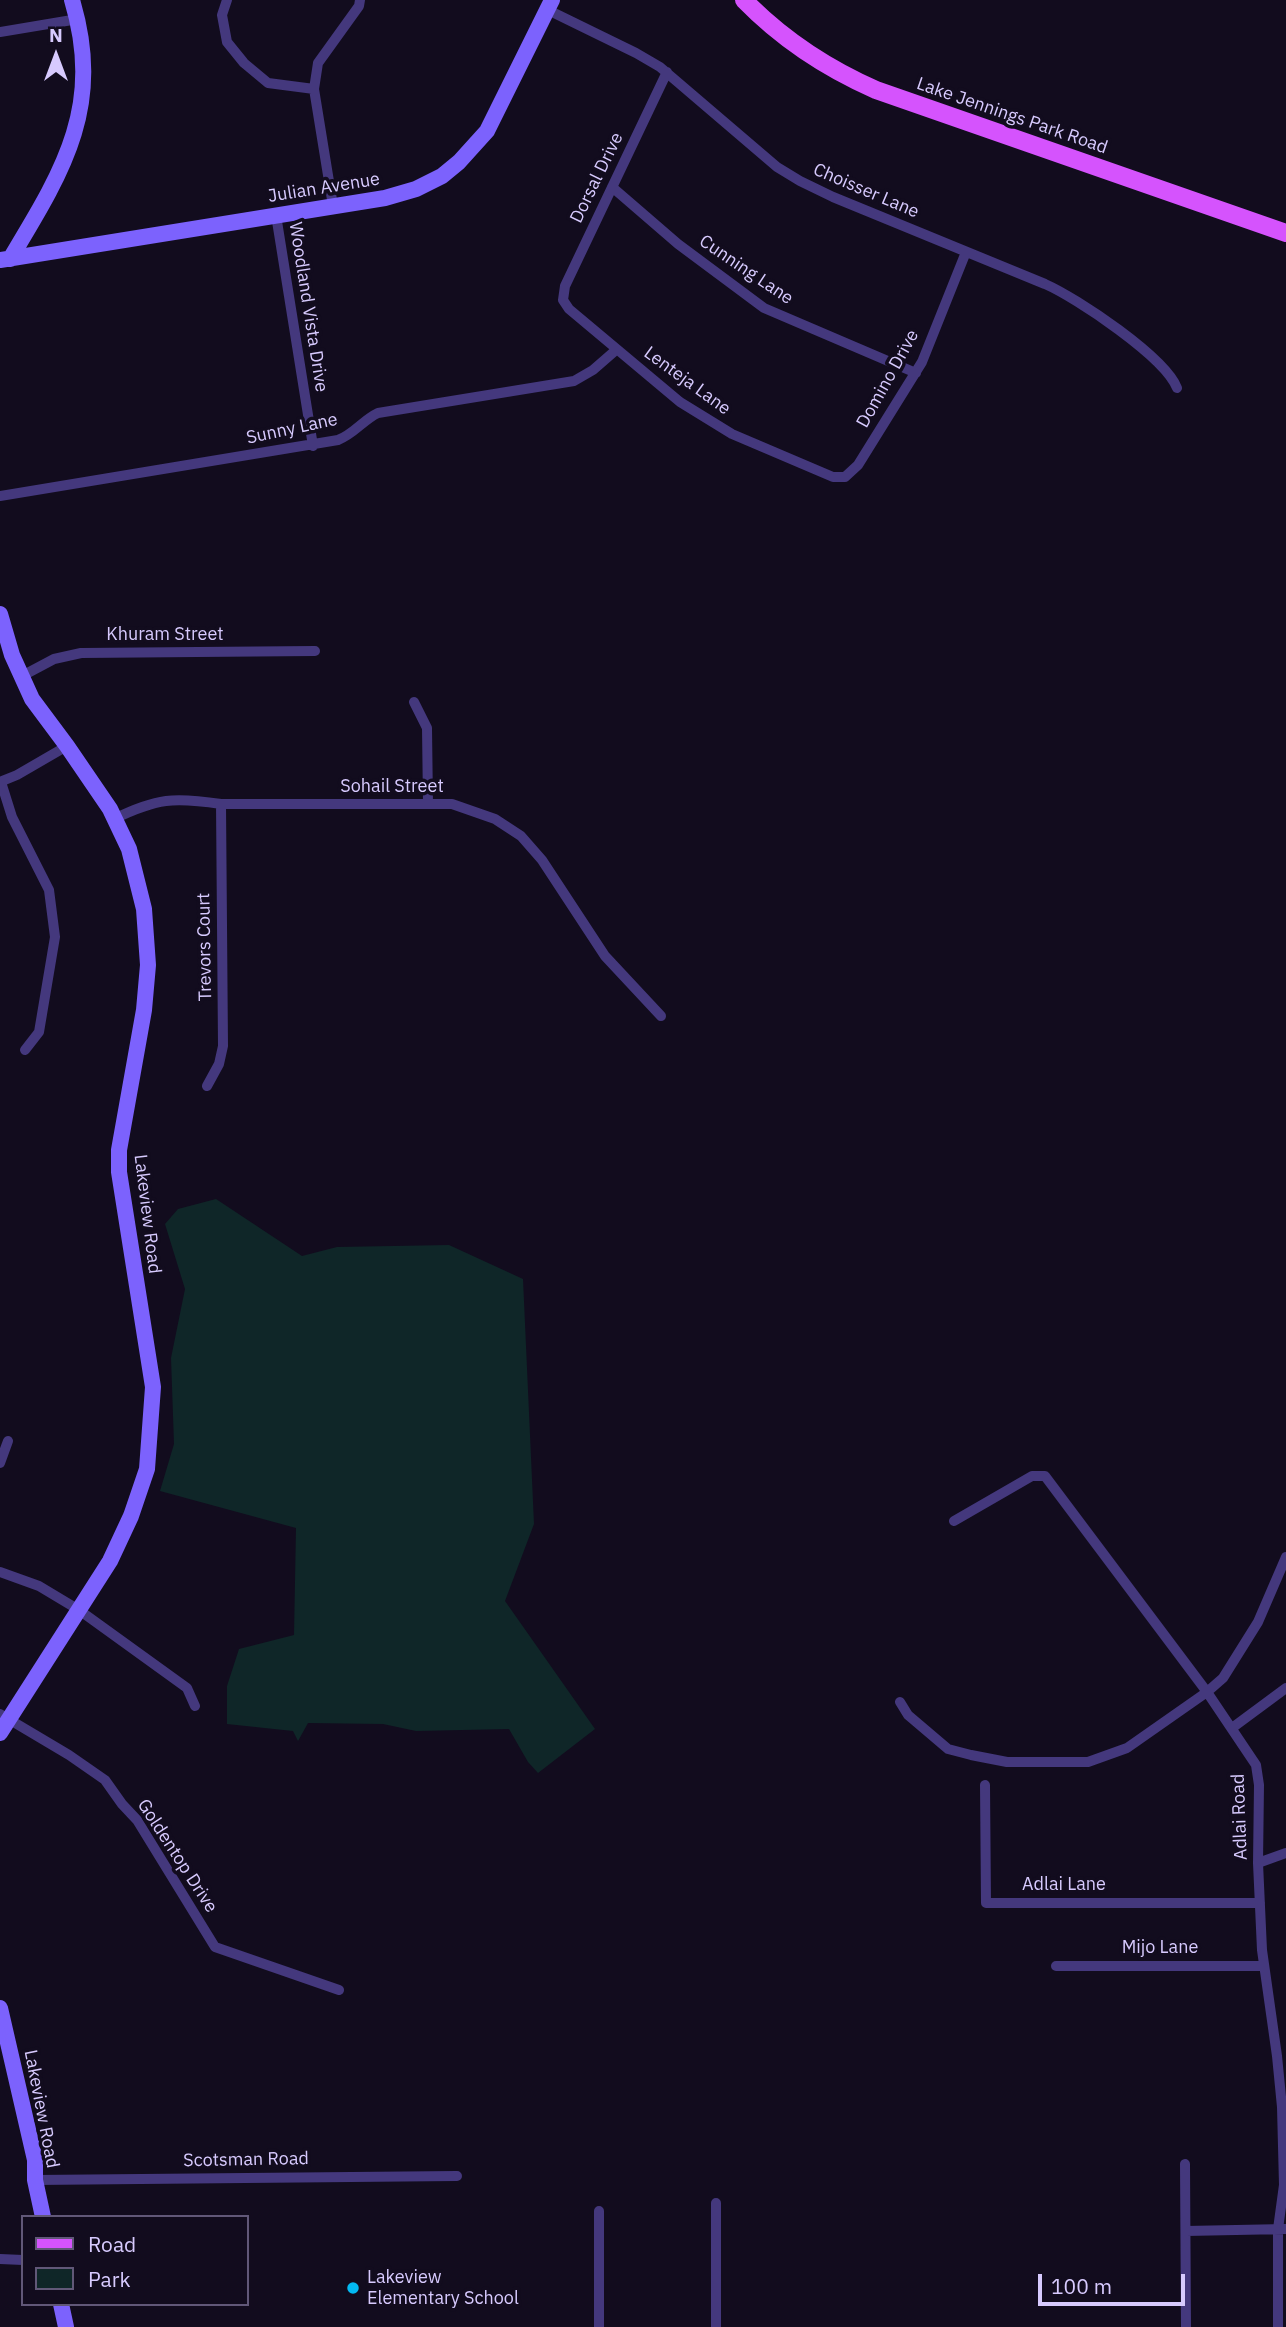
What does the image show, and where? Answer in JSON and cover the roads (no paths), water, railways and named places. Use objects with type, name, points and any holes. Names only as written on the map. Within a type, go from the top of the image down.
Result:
[{"type":"main road","name":"Lake Jennings Park Road","points":[[744,0],[776,30],[806,52],[869,87],[1286,233]]},
{"type":"street","points":[[5,260],[63,166],[78,124],[82,102],[83,64],[78,19],[72,0]]},
{"type":"street","points":[[227,0],[222,15],[227,42],[244,63],[268,83],[314,89]]},
{"type":"street","points":[[333,206],[314,89],[318,63],[359,6],[360,0]]},
{"type":"street","name":"Choisser Lane","points":[[550,5],[667,72],[788,174],[833,197],[1074,298],[1162,365],[1177,388]]},
{"type":"street","name":"Julian Avenue","points":[[5,260],[385,198],[416,190],[442,176],[459,162],[487,131],[550,5]]},
{"type":"street","points":[[0,32],[78,19]]},
{"type":"street","name":"Dorsal Drive","points":[[563,300],[565,286],[667,72]]},
{"type":"street","name":"Cunning Lane","points":[[611,187],[678,244],[764,307],[916,373]]},
{"type":"street","name":"Woodland Vista Drive","points":[[276,215],[313,446]]},
{"type":"street","name":"Domino Drive","points":[[845,477],[858,465],[916,373],[966,252]]},
{"type":"street","name":"Lenteja Lane","points":[[563,300],[569,309],[615,350],[680,402],[718,427],[833,477],[845,477]]},
{"type":"street","name":"Sunny Lane","points":[[0,496],[313,446],[346,437],[378,413],[574,380],[593,370],[615,350]]},
{"type":"street","name":"Lakeview Road","points":[[0,614],[6,636],[32,699],[110,809],[129,849],[144,909],[148,965],[144,1010],[119,1150],[119,1172],[130,1252],[149,1354],[153,1399],[147,1469],[131,1516],[110,1561],[79,1610],[4,1716],[0,1733]]},
{"type":"street","name":"Khuram Street","points":[[22,676],[54,659],[81,653],[314,651]]},
{"type":"street","points":[[414,702],[427,728],[428,804]]},
{"type":"street","points":[[25,1050],[39,1032],[55,937],[49,890],[12,817],[0,782],[67,746]]},
{"type":"street","name":"Sohail Street","points":[[114,819],[165,799],[221,804],[452,804],[472,809],[495,819],[521,836],[541,860],[605,956],[661,1016]]},
{"type":"street","name":"Trevors Court","points":[[207,1086],[219,1064],[223,1046],[221,804]]},
{"type":"street","points":[[0,1463],[8,1441]]},
{"type":"street","name":"Adlai Road","points":[[954,1521],[1032,1476],[1045,1476],[1207,1692],[1256,1765],[1259,1785],[1258,1863],[1264,1966],[1282,2056],[1284,2185],[1278,2327]]},
{"type":"street","points":[[900,1702],[908,1715],[948,1749],[1007,1762],[1088,1762],[1127,1748],[1223,1678],[1258,1622],[1286,1557]]},
{"type":"street","points":[[0,1572],[39,1586],[79,1610],[187,1688],[195,1706]]},
{"type":"street","points":[[1232,1728],[1286,1688]]},
{"type":"street","name":"Goldentop Drive","points":[[4,1716],[105,1780],[136,1820],[215,1947],[339,1990]]},
{"type":"street","name":"Adlai Lane","points":[[985,1785],[986,1903],[1261,1903]]},
{"type":"street","points":[[1258,1863],[1286,1853]]},
{"type":"street","name":"Mijo Lane","points":[[1056,1966],[1264,1966]]},
{"type":"street","name":"Lakeview Road","points":[[0,2008],[6,2059],[34,2161],[43,2215]]},
{"type":"street","points":[[1185,2164],[1185,2327]]},
{"type":"street","name":"Scotsman Road","points":[[35,2180],[457,2176]]},
{"type":"street","points":[[716,2203],[716,2327]]},
{"type":"street","points":[[599,2211],[599,2327]]},
{"type":"street","points":[[1185,2231],[1282,2229]]},
{"type":"street","points":[[0,2259],[21,2260]]},
{"type":"street","points":[[61,2306],[66,2327]]},
{"type":"place","name":"Lakeview Elementary School","points":[[353,2288]]}]
